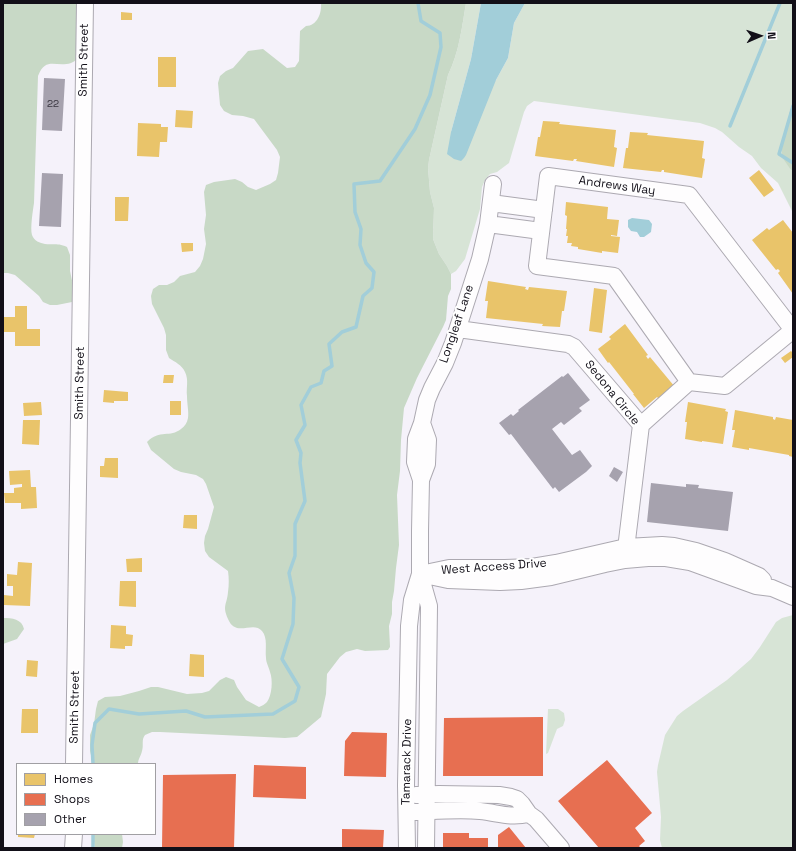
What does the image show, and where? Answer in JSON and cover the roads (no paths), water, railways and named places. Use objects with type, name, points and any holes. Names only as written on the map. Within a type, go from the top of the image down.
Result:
[{"type":"street","name":"Smith Street","points":[[74,763],[85,3]]},
{"type":"street","name":"Andrews Way","points":[[548,176],[689,195],[793,330],[724,386],[689,382],[614,276],[537,266],[544,210],[548,176]]},
{"type":"street","name":"Longleaf Lane","points":[[420,574],[421,480],[427,464],[428,456],[428,440],[422,423],[427,400],[445,363],[458,329],[480,259],[488,224],[493,184]]},
{"type":"street","points":[[491,204],[544,210]]},
{"type":"street","points":[[488,224],[541,231]]},
{"type":"street","name":"Sedona Circle","points":[[458,329],[568,344],[574,347],[641,425],[626,554]]},
{"type":"street","points":[[641,425],[689,382]]},
{"type":"street","name":"West Access Drive","points":[[420,574],[450,568],[532,567],[556,562],[626,554],[682,560],[700,565],[756,586],[772,588],[793,597]]},
{"type":"street","name":"Tamarack Drive","points":[[407,848],[406,796],[410,612],[420,574]]},
{"type":"street","name":"Tamarack Drive","points":[[420,574],[429,606],[426,848]]},
{"type":"street","points":[[408,676],[428,676]]},
{"type":"street","points":[[406,796],[426,794],[499,795],[515,798],[520,801],[529,814],[536,819],[561,848]]},
{"type":"street","points":[[406,812],[448,810],[480,811],[510,816],[529,814]]},
{"type":"street","points":[[73,848],[74,835]]},
{"type":"water","points":[[481,3],[525,3],[514,23],[508,58],[496,80],[466,155],[461,161],[454,159],[447,154],[451,132],[471,59]]},
{"type":"water","points":[[632,218],[649,220],[652,224],[651,232],[644,237],[640,237],[637,232],[631,231],[628,227],[628,220]]},
{"type":"waterway","points":[[93,763],[92,745],[95,723],[109,709],[139,714],[186,711],[205,717],[273,714],[295,701],[299,687],[282,659],[293,624],[294,598],[289,573],[295,556],[295,524],[305,501],[300,463],[301,453],[296,440],[305,425],[301,405],[311,387],[321,383],[324,371],[332,366],[329,344],[342,332],[356,327],[363,296],[372,288],[374,272],[366,263],[360,245],[361,229],[355,212],[354,184],[380,181],[415,129],[430,95],[441,47],[440,33],[421,21],[418,3]]},
{"type":"waterway","points":[[730,126],[780,3]]},
{"type":"waterway","points":[[793,106],[779,154],[793,163]]},
{"type":"waterway","points":[[93,835],[93,848]]}]
